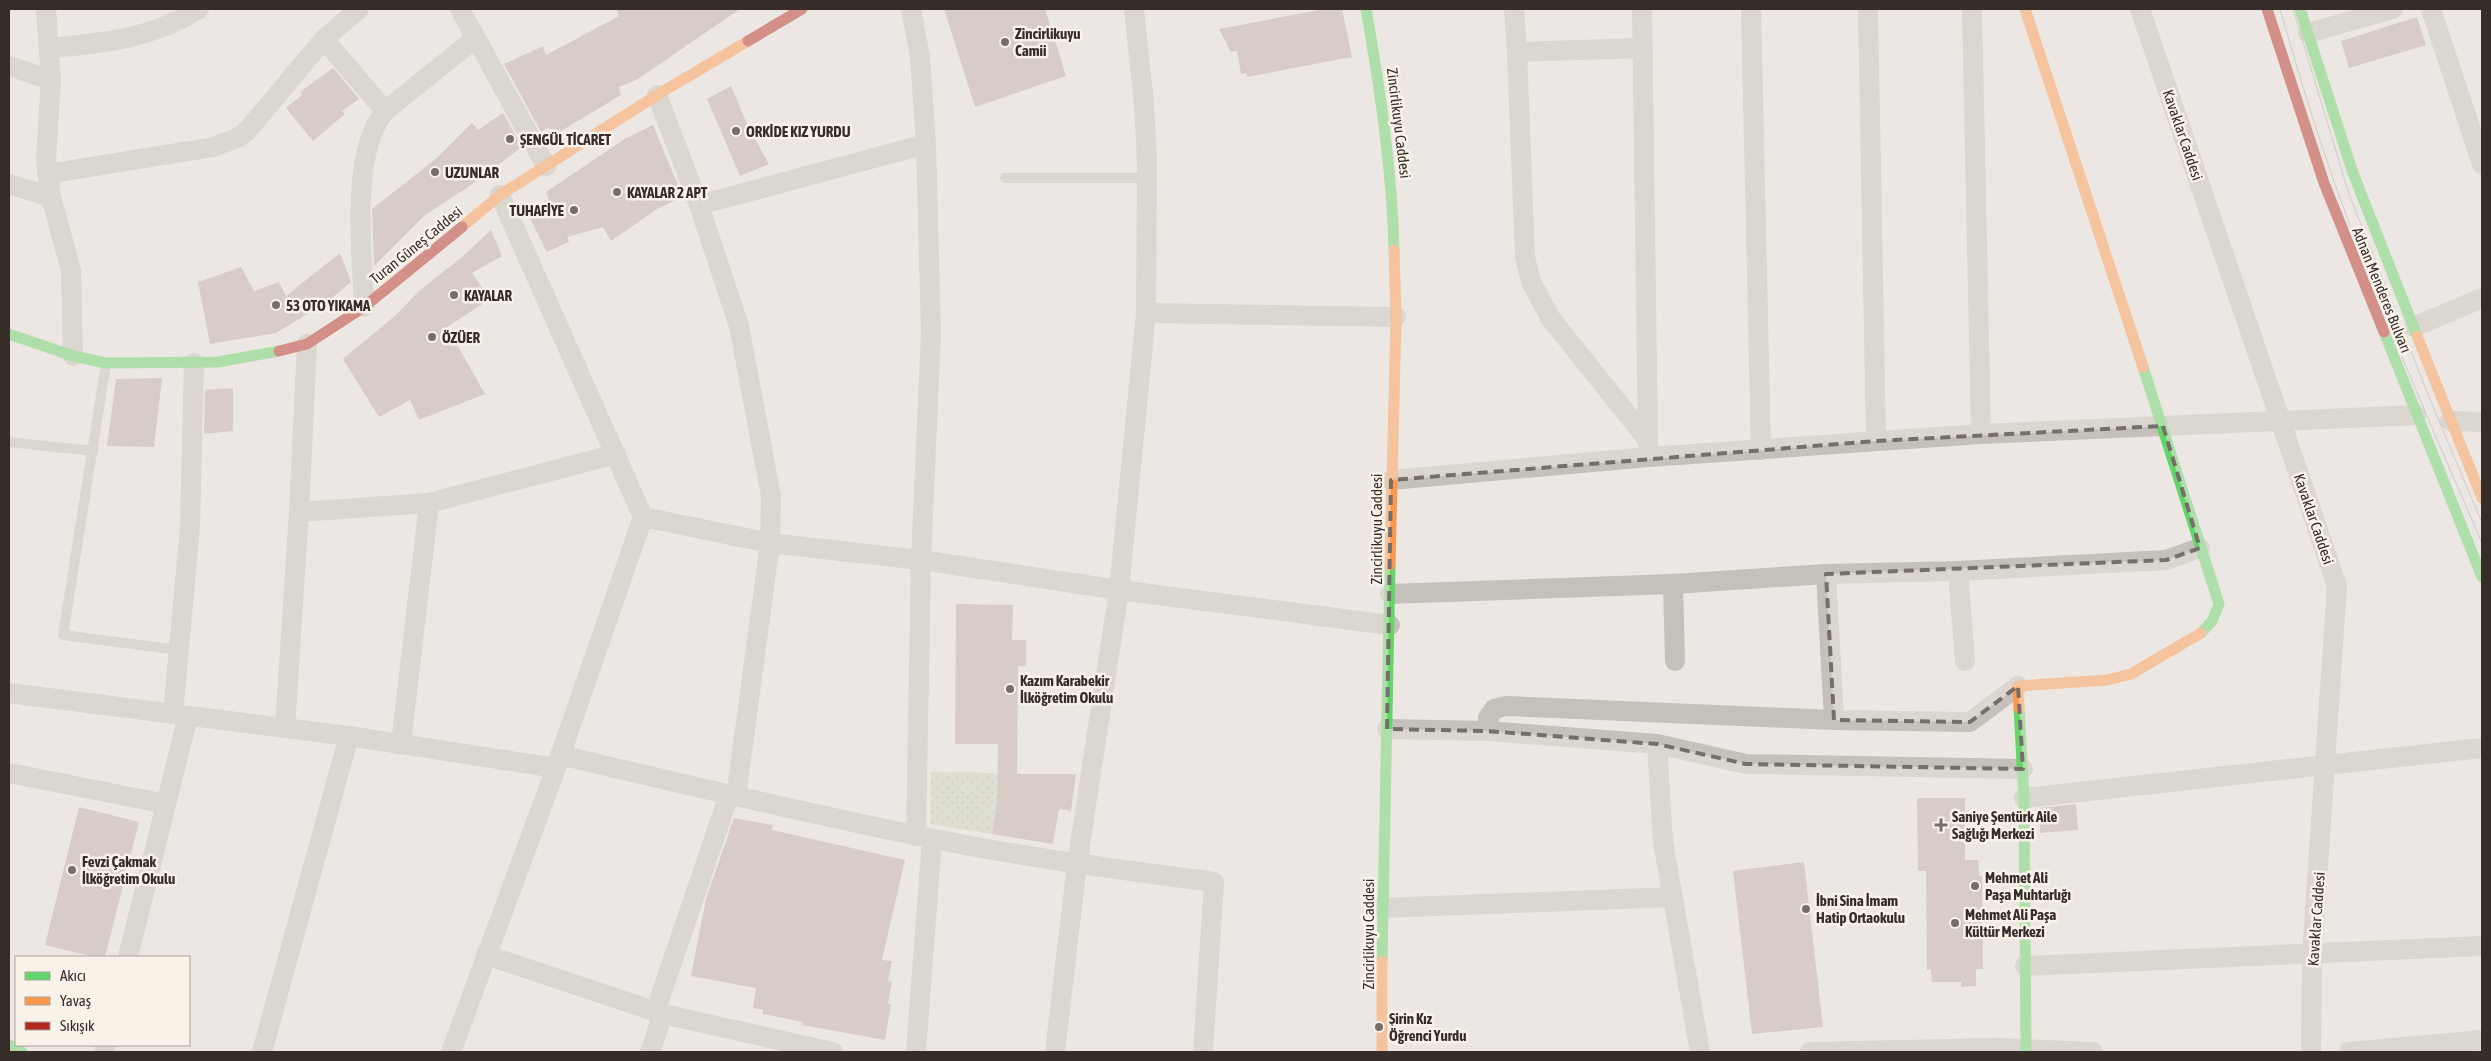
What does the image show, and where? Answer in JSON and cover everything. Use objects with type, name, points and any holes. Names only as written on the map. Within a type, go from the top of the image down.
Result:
[{"type":"main road","points":[[767,28],[778,9]]},
{"type":"main road","name":"Turan Güneş Caddesi","points":[[9,334],[73,356],[106,363],[194,363],[254,357],[307,344],[364,307],[500,195],[656,96],[767,28],[802,9]]},
{"type":"main road","name":"Zincirlikuyu Caddesi","points":[[1366,9],[1380,89],[1394,204],[1396,317],[1382,908],[1382,1052]]},
{"type":"main road","points":[[2025,9],[2163,426],[2219,604],[2212,621],[2203,632],[2131,674],[2108,680],[2018,686],[2024,798],[2026,1049]]},
{"type":"main road","name":"Adnan Menderes Bulvarı","points":[[2267,9],[2324,183],[2434,418],[2482,498]]},
{"type":"main road","name":"Adnan Menderes Bulvarı","points":[[2300,9],[2353,173],[2414,327],[2434,418],[2482,578]]},
{"type":"main road","points":[[9,1045],[22,1052]]},
{"type":"street","points":[[46,9],[51,80],[46,148],[47,174],[70,270],[73,356]]},
{"type":"street","points":[[50,48],[130,39],[177,22],[199,9]]},
{"type":"street","points":[[47,174],[214,147],[234,139],[250,127],[324,39],[359,9]]},
{"type":"street","points":[[460,9],[546,166]]},
{"type":"street","points":[[910,9],[920,57],[926,144],[931,333],[921,560],[924,837],[916,1052]]},
{"type":"street","points":[[1055,1052],[1077,864],[1119,590],[1146,313],[1147,178],[1144,104],[1134,9]]},
{"type":"street","points":[[1514,9],[1518,52],[1525,257],[1531,282],[1551,319],[1648,448]]},
{"type":"street","points":[[1642,9],[1648,448]]},
{"type":"street","points":[[1751,9],[1761,450]]},
{"type":"street","points":[[1868,9],[1876,441]]},
{"type":"street","points":[[1972,9],[1981,434]]},
{"type":"street","name":"Kavaklar Caddesi","points":[[2140,9],[2279,421],[2337,586],[2312,955],[2310,1052]]},
{"type":"street","points":[[2308,33],[2393,9]]},
{"type":"street","points":[[2432,9],[2482,164]]},
{"type":"street","points":[[364,307],[360,219],[370,136],[374,126],[385,111],[476,38]]},
{"type":"street","points":[[324,39],[385,111]]},
{"type":"street","points":[[1518,52],[1643,48]]},
{"type":"street","points":[[9,66],[51,80]]},
{"type":"street","points":[[650,1052],[659,1013],[733,796],[770,543],[771,505],[767,470],[741,336],[699,204],[656,96]]},
{"type":"street","points":[[699,204],[926,144]]},
{"type":"street","points":[[9,184],[51,196]]},
{"type":"street","points":[[451,1052],[558,762],[643,517],[500,195]]},
{"type":"street","points":[[2414,327],[2482,298]]},
{"type":"street","points":[[1146,313],[1396,317]]},
{"type":"street","points":[[285,727],[299,512],[307,344]]},
{"type":"street","points":[[128,956],[166,804],[181,715],[179,650],[190,527],[194,363]]},
{"type":"street","points":[[1391,480],[1648,448],[1761,450],[1981,434],[2279,421],[2434,418],[2482,422]]},
{"type":"street","points":[[299,512],[429,503],[616,454]]},
{"type":"street","points":[[401,744],[429,503]]},
{"type":"street","points":[[643,517],[770,543],[921,560],[1119,590],[1390,625]]},
{"type":"street","points":[[1390,594],[1673,584],[1826,574],[1958,571],[2166,560],[2200,548]]},
{"type":"street","points":[[1958,571],[1965,661]]},
{"type":"street","points":[[1826,574],[1834,720]]},
{"type":"street","points":[[1673,584],[1675,661]]},
{"type":"street","points":[[1487,731],[1488,718],[1494,709],[1506,706],[1834,720],[1970,722],[2018,686]]},
{"type":"street","points":[[10,697],[285,727],[401,744],[558,762],[733,796],[924,837],[1077,864],[1214,882],[1203,1052]]},
{"type":"street","points":[[1387,729],[1487,731],[1657,744],[1746,764],[2023,769]]},
{"type":"street","points":[[262,1052],[349,736]]},
{"type":"street","points":[[1657,744],[1663,842],[1700,1052]]},
{"type":"street","points":[[2024,798],[2482,748]]},
{"type":"street","points":[[9,773],[166,804]]},
{"type":"street","points":[[1382,908],[1673,897]]},
{"type":"street","points":[[2025,966],[2312,955],[2482,946]]},
{"type":"street","points":[[486,955],[659,1013],[833,1052]]},
{"type":"street","points":[[2349,1052],[2482,1040]]},
{"type":"street","points":[[1810,1052],[2026,1049],[2093,1052]]},
{"type":"lane","points":[[1005,178],[1147,178]]},
{"type":"lane","points":[[106,363],[63,635],[179,650]]},
{"type":"lane","points":[[9,442],[93,452]]},
{"type":"highlighted area","points":[[2163,426],[2200,548],[2166,560],[1826,574],[1834,720],[1970,722],[2018,686],[2023,769],[1746,764],[1657,744],[1487,731],[1387,729],[1391,480],[1876,441]]},
{"type":"green space","points":[[931,772],[997,773],[997,800],[992,834],[930,824]]},
{"type":"building","points":[[616,9],[740,9],[638,79],[619,87],[621,95],[561,131],[547,128],[541,132],[504,64],[543,46],[546,55],[619,16]]},
{"type":"building","name":"Zincirlikuyu Camii","points":[[944,9],[1045,9],[1066,76],[975,107]]},
{"type":"building","points":[[1324,9],[1342,9],[1352,57],[1247,77],[1246,73],[1241,74],[1237,51],[1231,52],[1219,29]]},
{"type":"building","points":[[2417,17],[2426,45],[2349,68],[2341,41]]},
{"type":"building","points":[[333,68],[359,99],[342,111],[345,114],[313,141],[286,108],[302,95],[300,92]]},
{"type":"building","name":"ORKİDE KIZ YURDU","points":[[731,86],[747,124],[769,164],[740,176],[707,99]]},
{"type":"building","points":[[503,113],[522,147],[464,190],[425,215],[374,266],[372,209],[438,157],[472,123],[478,130]]},
{"type":"building","points":[[653,125],[683,197],[657,209],[611,241],[603,227],[567,237],[569,242],[547,252],[527,212],[549,199],[546,192],[626,138]]},
{"type":"building","points":[[491,230],[502,256],[472,273],[490,299],[447,327],[485,394],[419,420],[410,400],[379,417],[343,359],[396,315],[419,291],[462,257]]},
{"type":"building","points":[[340,253],[351,282],[327,302],[276,333],[210,344],[198,282],[241,267],[254,291],[279,282],[286,296]]},
{"type":"building","points":[[162,378],[154,447],[107,446],[116,379]]},
{"type":"building","points":[[233,388],[233,431],[204,434],[205,390]]},
{"type":"building","points":[[956,604],[1013,605],[1012,640],[1026,640],[1026,666],[1018,666],[1017,774],[1076,774],[1071,811],[1059,809],[1053,844],[992,834],[997,800],[998,744],[955,744]]},
{"type":"building","name":"Mehmet Ali Paşa Kültür Merkezi","points":[[1917,798],[1965,798],[1965,860],[1978,860],[1979,876],[1982,876],[1983,969],[1976,969],[1976,986],[1961,987],[1961,982],[1932,982],[1931,970],[1927,970],[1926,871],[1918,871]]},
{"type":"building","points":[[2076,804],[2078,830],[2040,833],[2040,808]]},
{"type":"building","points":[[79,807],[139,822],[105,956],[91,956],[45,945]]},
{"type":"building","points":[[734,818],[773,825],[772,830],[905,860],[882,960],[892,961],[888,981],[892,982],[888,1004],[891,1004],[885,1040],[802,1025],[803,1022],[763,1014],[763,1010],[753,1008],[756,988],[691,976],[706,899]]},
{"type":"building","points":[[1804,862],[1823,1027],[1752,1034],[1733,871]]},
{"type":"tram line","points":[[2280,9],[2315,126],[2338,194],[2397,345],[2482,543]]},
{"type":"tram line","points":[[2293,9],[2349,194],[2429,397],[2482,523]]},
{"type":"traffic: fast","points":[[1366,9],[1385,129],[1391,189],[1394,250]]},
{"type":"traffic: fast","points":[[2300,9],[2353,173],[2417,336]]},
{"type":"traffic: fast","points":[[2384,332],[2482,577]]},
{"type":"traffic: fast","points":[[9,334],[73,356],[106,363],[218,362],[279,351]]},
{"type":"traffic: fast","points":[[2143,367],[2219,604],[2212,621],[2201,633]]},
{"type":"traffic: fast","points":[[1382,961],[1390,565]]},
{"type":"traffic: fast","points":[[2019,708],[2024,798],[2026,1049]]},
{"type":"traffic: fast","points":[[9,1045],[22,1052]]},
{"type":"traffic: slow","points":[[2025,9],[2143,367]]},
{"type":"traffic: slow","points":[[462,227],[500,195],[657,95],[748,41]]},
{"type":"traffic: slow","points":[[1390,565],[1396,317],[1394,250]]},
{"type":"traffic: slow","points":[[2417,336],[2482,498]]},
{"type":"traffic: slow","points":[[2019,708],[2018,686],[2108,680],[2131,674],[2201,633]]},
{"type":"traffic: slow","points":[[1382,961],[1382,1052]]},
{"type":"traffic: jam","points":[[748,41],[802,9]]},
{"type":"traffic: jam","points":[[2267,9],[2324,183],[2384,332]]},
{"type":"traffic: jam","points":[[279,351],[307,344],[364,307],[462,227]]},
{"type":"place","name":"Zincirlikuyu Camii","points":[[1005,42]]},
{"type":"place","name":"ORKİDE KIZ YURDU","points":[[736,131]]},
{"type":"place","name":"ŞENGÜL TİCARET","points":[[510,139]]},
{"type":"place","name":"UZUNLAR","points":[[435,172]]},
{"type":"place","name":"KAYALAR 2 APT","points":[[617,192]]},
{"type":"place","name":"TUHAFİYE","points":[[574,210]]},
{"type":"place","name":"KAYALAR","points":[[454,295]]},
{"type":"place","name":"53 OTO YIKAMA","points":[[276,305]]},
{"type":"place","name":"ÖZÜER","points":[[432,337]]},
{"type":"place","name":"Kazım Karabekir İlköğretim Okulu","points":[[1010,689]]},
{"type":"place","name":"Saniye Şentürk Aile Sağlığı Merkezi","points":[[1941,825]]},
{"type":"place","name":"Fevzi Çakmak İlköğretim Okulu","points":[[72,870]]},
{"type":"place","name":"Mehmet Ali Paşa Muhtarlığı","points":[[1975,886]]},
{"type":"place","name":"İbni Sina İmam Hatip Ortaokulu","points":[[1806,909]]},
{"type":"place","name":"Mehmet Ali Paşa Kültür Merkezi","points":[[1955,923]]},
{"type":"place","name":"Şirin Kız Öğrenci Yurdu","points":[[1379,1027]]}]
